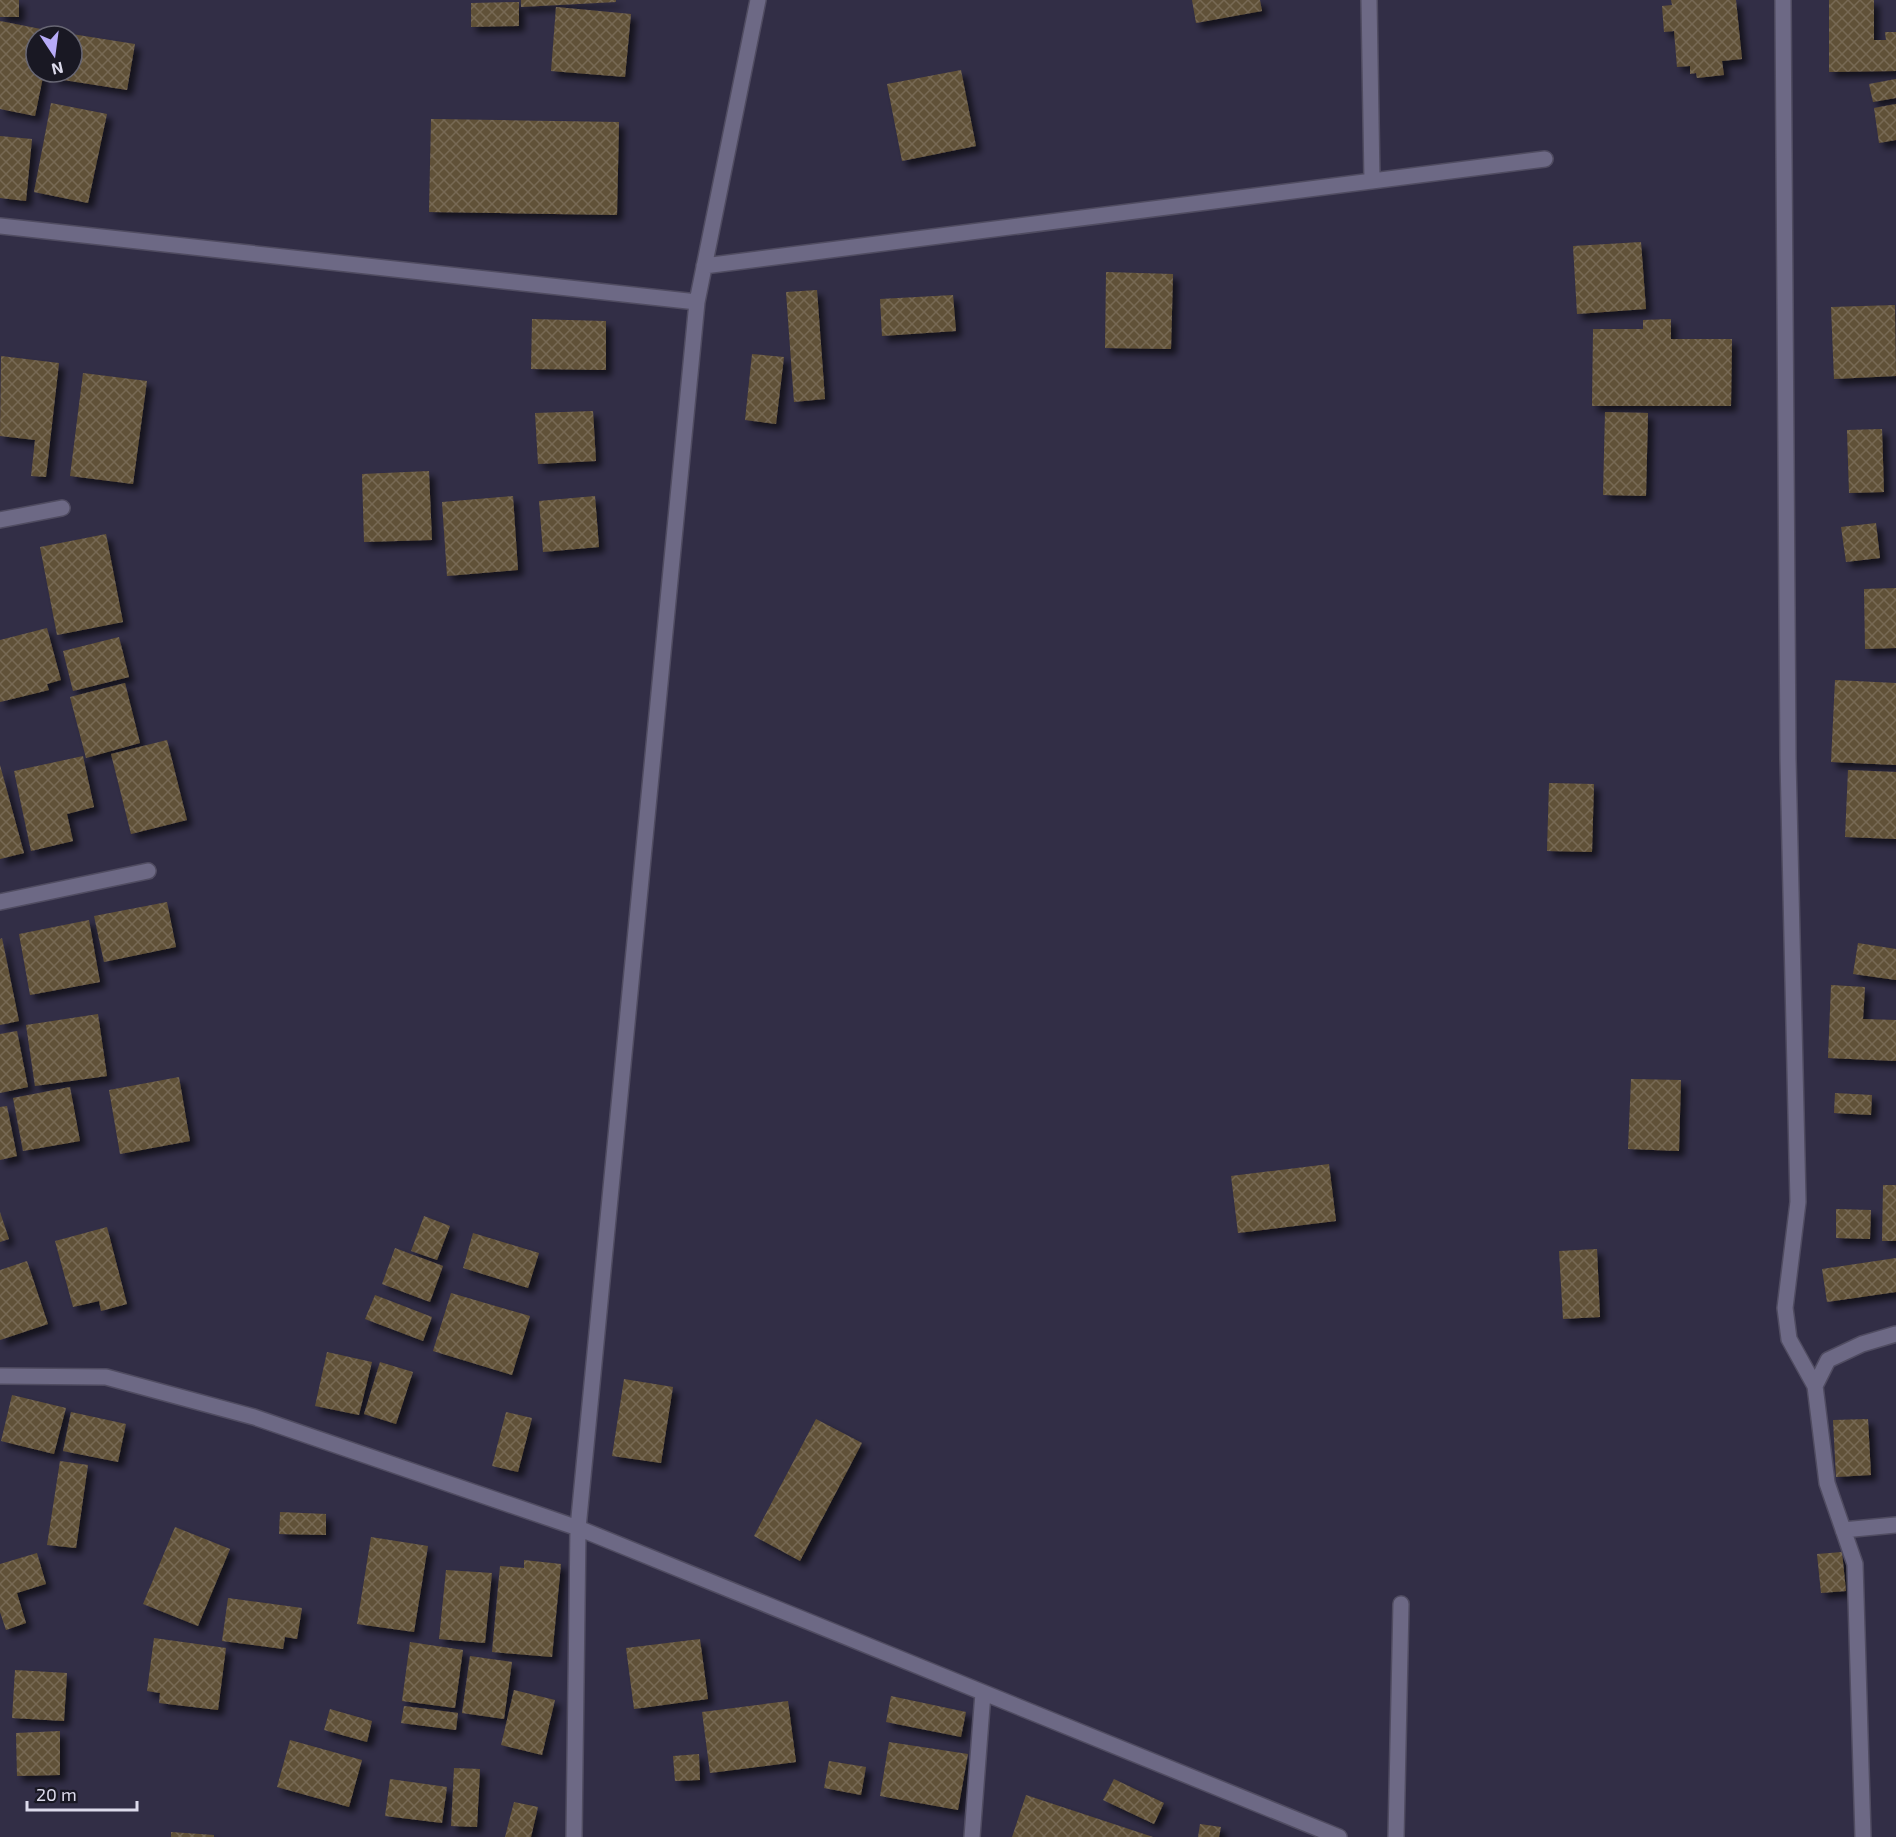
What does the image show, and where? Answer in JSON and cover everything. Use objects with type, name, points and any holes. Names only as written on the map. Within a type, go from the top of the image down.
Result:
[{"type":"street","points":[[574,1837],[578,1528],[697,302],[758,0]]},
{"type":"street","points":[[1369,0],[1372,180]]},
{"type":"street","points":[[1783,0],[1788,759],[1798,1202],[1785,1308],[1789,1339],[1815,1386],[1827,1483],[1855,1564],[1863,1837]]},
{"type":"street","points":[[704,266],[1545,159]]},
{"type":"street","points":[[0,226],[697,302]]},
{"type":"street","points":[[0,520],[62,508]]},
{"type":"street","points":[[0,902],[148,871]]},
{"type":"street","points":[[1815,1386],[1828,1360],[1862,1344],[1896,1334]]},
{"type":"street","points":[[0,1376],[105,1377],[254,1417],[578,1528],[1339,1837]]},
{"type":"street","points":[[1843,1530],[1896,1525]]},
{"type":"street","points":[[1396,1837],[1401,1604]]},
{"type":"street","points":[[972,1837],[983,1693]]},
{"type":"building","points":[[0,0],[19,0],[19,17],[0,17]]},
{"type":"building","points":[[521,0],[616,0],[616,2],[521,7]]},
{"type":"building","points":[[1192,0],[1260,0],[1262,11],[1196,23]]},
{"type":"building","points":[[1671,0],[1736,0],[1742,59],[1722,61],[1724,75],[1697,78],[1696,73],[1690,74],[1690,66],[1677,67],[1674,31],[1664,32],[1662,6],[1672,5]]},
{"type":"building","points":[[1829,0],[1874,0],[1874,40],[1886,40],[1885,32],[1896,32],[1896,71],[1829,72]]},
{"type":"building","points":[[519,2],[519,26],[471,27],[471,3]]},
{"type":"building","points":[[556,7],[631,14],[625,77],[551,71]]},
{"type":"building","points":[[0,21],[24,26],[24,84],[42,84],[35,116],[0,109]]},
{"type":"building","points":[[84,36],[135,44],[127,90],[84,83]]},
{"type":"building","points":[[961,70],[976,146],[902,161],[887,84]]},
{"type":"building","points":[[1896,79],[1896,98],[1873,102],[1869,84]]},
{"type":"building","points":[[51,103],[107,114],[88,203],[34,192]]},
{"type":"building","points":[[1896,104],[1896,140],[1879,143],[1874,108]]},
{"type":"building","points":[[431,119],[619,122],[617,215],[429,212]]},
{"type":"building","points":[[0,136],[32,139],[26,201],[0,198]]},
{"type":"building","points":[[1641,242],[1646,309],[1577,314],[1573,246]]},
{"type":"building","points":[[1106,272],[1173,274],[1171,349],[1105,348]]},
{"type":"building","points":[[817,290],[825,399],[794,402],[786,292]]},
{"type":"building","points":[[953,295],[956,331],[882,336],[880,299]]},
{"type":"building","points":[[1895,305],[1896,376],[1834,379],[1831,307]]},
{"type":"building","points":[[532,319],[606,321],[606,370],[531,369]]},
{"type":"building","points":[[1671,319],[1671,339],[1732,339],[1731,406],[1592,406],[1593,329],[1643,329],[1643,320]]},
{"type":"building","points":[[752,354],[784,357],[776,424],[745,420]]},
{"type":"building","points":[[1,356],[59,363],[46,477],[31,476],[35,440],[0,436]]},
{"type":"building","points":[[83,373],[147,381],[133,484],[70,476]]},
{"type":"building","points":[[593,411],[596,461],[538,464],[535,413]]},
{"type":"building","points":[[1605,412],[1648,413],[1646,496],[1603,495]]},
{"type":"building","points":[[1882,429],[1884,492],[1849,493],[1847,430]]},
{"type":"building","points":[[429,471],[432,540],[364,542],[362,474]]},
{"type":"building","points":[[513,496],[518,570],[447,576],[442,502]]},
{"type":"building","points":[[595,496],[599,547],[543,552],[539,501]]},
{"type":"building","points":[[1876,523],[1880,558],[1846,562],[1841,527]]},
{"type":"building","points":[[106,534],[123,622],[57,635],[40,547]]},
{"type":"building","points":[[1896,588],[1896,648],[1865,649],[1864,589]]},
{"type":"building","points":[[47,628],[61,680],[47,684],[49,690],[0,702],[0,640]]},
{"type":"building","points":[[119,637],[129,677],[73,691],[63,651]]},
{"type":"building","points":[[1835,680],[1896,683],[1896,765],[1831,762]]},
{"type":"building","points":[[125,683],[140,743],[86,758],[70,697]]},
{"type":"building","points":[[167,740],[187,820],[131,834],[111,754]]},
{"type":"building","points":[[83,756],[94,807],[67,814],[73,841],[31,851],[14,771]]},
{"type":"building","points":[[0,765],[24,853],[0,859]]},
{"type":"building","points":[[1848,770],[1896,772],[1896,839],[1845,837]]},
{"type":"building","points":[[1549,783],[1594,784],[1592,852],[1547,851]]},
{"type":"building","points":[[167,902],[176,947],[104,962],[94,916]]},
{"type":"building","points":[[89,920],[100,982],[30,995],[19,934]]},
{"type":"building","points":[[2,938],[19,1021],[0,1025],[0,939]]},
{"type":"building","points":[[1858,943],[1896,949],[1896,980],[1853,974]]},
{"type":"building","points":[[1831,985],[1865,987],[1863,1019],[1896,1020],[1896,1061],[1828,1058]]},
{"type":"building","points":[[98,1014],[107,1076],[35,1086],[26,1025]]},
{"type":"building","points":[[17,1031],[28,1087],[0,1093],[0,1034]]},
{"type":"building","points":[[179,1077],[190,1141],[120,1154],[109,1090]]},
{"type":"building","points":[[1631,1079],[1681,1080],[1679,1151],[1628,1149]]},
{"type":"building","points":[[70,1087],[80,1141],[23,1151],[13,1098]]},
{"type":"building","points":[[1835,1093],[1872,1095],[1871,1115],[1834,1113]]},
{"type":"building","points":[[7,1106],[17,1156],[0,1160],[0,1107]]},
{"type":"building","points":[[1329,1164],[1336,1221],[1238,1233],[1231,1176]]},
{"type":"building","points":[[1883,1185],[1896,1185],[1896,1241],[1882,1241]]},
{"type":"building","points":[[1836,1209],[1871,1210],[1870,1239],[1836,1238]]},
{"type":"building","points":[[0,1212],[9,1239],[0,1242]]},
{"type":"building","points":[[424,1216],[450,1226],[437,1260],[411,1251]]},
{"type":"building","points":[[107,1227],[127,1304],[101,1311],[99,1301],[73,1307],[55,1241]]},
{"type":"building","points":[[473,1233],[539,1253],[528,1288],[463,1268]]},
{"type":"building","points":[[395,1248],[443,1266],[430,1302],[382,1284]]},
{"type":"building","points":[[1597,1249],[1600,1317],[1563,1319],[1559,1251]]},
{"type":"building","points":[[1896,1258],[1896,1292],[1827,1302],[1822,1269]]},
{"type":"building","points":[[27,1261],[48,1324],[0,1340],[0,1270]]},
{"type":"building","points":[[451,1293],[530,1316],[512,1375],[433,1351]]},
{"type":"building","points":[[375,1295],[432,1317],[423,1341],[365,1319]]},
{"type":"building","points":[[327,1352],[372,1362],[359,1415],[315,1406]]},
{"type":"building","points":[[380,1362],[413,1372],[396,1424],[364,1414]]},
{"type":"building","points":[[624,1379],[673,1387],[661,1463],[612,1456]]},
{"type":"building","points":[[12,1395],[66,1408],[54,1454],[1,1441]]},
{"type":"building","points":[[71,1412],[126,1424],[118,1462],[63,1451]]},
{"type":"building","points":[[506,1412],[532,1418],[518,1472],[492,1466]]},
{"type":"building","points":[[816,1419],[862,1443],[800,1561],[754,1536]]},
{"type":"building","points":[[1868,1419],[1871,1475],[1836,1477],[1833,1420]]},
{"type":"building","points":[[60,1461],[88,1465],[76,1548],[47,1545]]},
{"type":"building","points":[[280,1512],[326,1514],[326,1535],[279,1534]]},
{"type":"building","points":[[175,1527],[230,1549],[198,1626],[143,1604]]},
{"type":"building","points":[[371,1537],[428,1546],[414,1632],[357,1624]]},
{"type":"building","points":[[1842,1552],[1846,1591],[1821,1593],[1817,1554]]},
{"type":"building","points":[[37,1553],[46,1584],[17,1593],[26,1623],[6,1630],[0,1612],[0,1564]]},
{"type":"building","points":[[524,1560],[561,1564],[552,1657],[492,1652],[500,1566],[524,1568]]},
{"type":"building","points":[[446,1570],[492,1573],[485,1643],[439,1639]]},
{"type":"building","points":[[228,1598],[302,1608],[297,1639],[285,1637],[283,1649],[222,1641]]},
{"type":"building","points":[[154,1638],[226,1648],[218,1710],[159,1703],[160,1693],[147,1691]]},
{"type":"building","points":[[700,1639],[708,1699],[634,1709],[626,1648]]},
{"type":"building","points":[[410,1642],[463,1650],[455,1708],[402,1701]]},
{"type":"building","points":[[470,1656],[512,1662],[504,1719],[462,1713]]},
{"type":"building","points":[[15,1670],[67,1673],[64,1721],[12,1718]]},
{"type":"building","points":[[514,1690],[555,1700],[542,1755],[501,1745]]},
{"type":"building","points":[[891,1696],[966,1712],[961,1737],[886,1722]]},
{"type":"building","points":[[788,1701],[796,1762],[710,1773],[702,1712]]},
{"type":"building","points":[[404,1706],[458,1713],[456,1730],[401,1723]]},
{"type":"building","points":[[330,1709],[372,1721],[367,1742],[324,1730]]},
{"type":"building","points":[[60,1731],[60,1775],[17,1776],[16,1733]]},
{"type":"building","points":[[290,1740],[362,1760],[349,1807],[277,1787]]},
{"type":"building","points":[[889,1742],[968,1754],[958,1810],[880,1796]]},
{"type":"building","points":[[699,1754],[700,1780],[675,1781],[673,1756]]},
{"type":"building","points":[[829,1761],[866,1767],[861,1795],[824,1788]]},
{"type":"building","points":[[454,1768],[480,1769],[477,1827],[451,1826]]},
{"type":"building","points":[[390,1779],[447,1787],[442,1823],[385,1816]]},
{"type":"building","points":[[1114,1779],[1164,1803],[1154,1824],[1103,1800]]},
{"type":"building","points":[[1026,1795],[1153,1837],[1012,1837]]},
{"type":"building","points":[[514,1802],[538,1807],[531,1837],[505,1837]]},
{"type":"building","points":[[1200,1824],[1221,1827],[1219,1837],[1198,1837]]},
{"type":"building","points":[[171,1832],[214,1835],[214,1837],[171,1837]]}]
